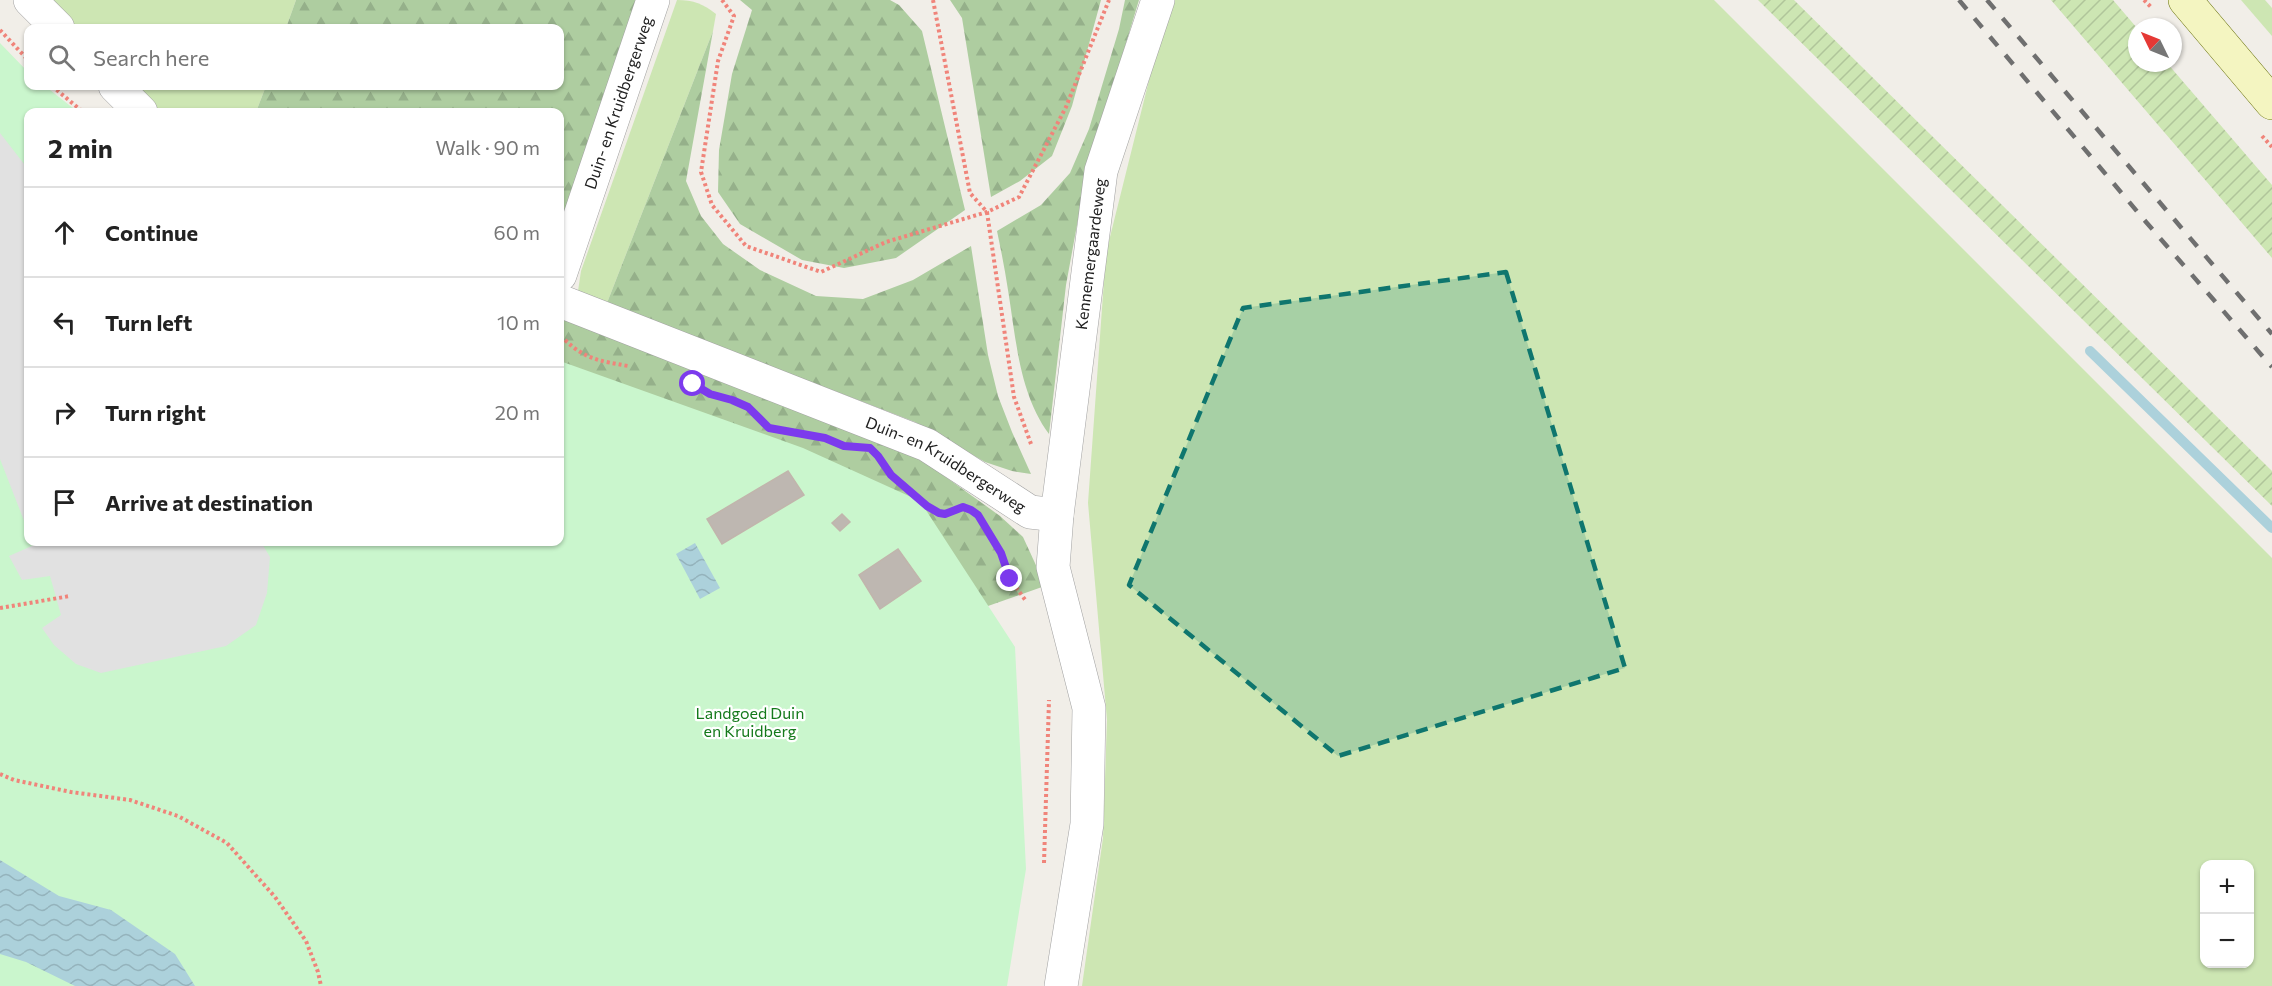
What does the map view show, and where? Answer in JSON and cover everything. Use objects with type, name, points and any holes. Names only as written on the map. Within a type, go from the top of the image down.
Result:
[{"type":"street","points":[[30,0],[54,24]]},
{"type":"street","name":"Duin- en Kruidbergerweg","points":[[564,263],[653,0]]},
{"type":"street","name":"Kennemergaardeweg","points":[[1057,515],[1101,171],[1158,0]]},
{"type":"street","points":[[2185,0],[2272,103]]},
{"type":"street","points":[[119,90],[137,108]]},
{"type":"street","name":"Duin- en Kruidbergerweg","points":[[564,303],[927,445],[1030,512],[1057,515]]},
{"type":"street","points":[[1057,515],[1053,567],[1089,708],[1087,824],[1062,986]]},
{"type":"path","points":[[722,0],[735,16],[718,61],[701,172],[712,206],[746,246],[821,272],[886,242],[987,212],[1018,197],[1066,107],[1109,0]]},
{"type":"path","points":[[933,0],[970,193],[987,212],[1014,397],[1034,451]]},
{"type":"path","points":[[0,30],[24,56]]},
{"type":"path","points":[[57,90],[78,108]]},
{"type":"path","points":[[564,339],[578,353],[587,358],[639,368]]},
{"type":"path","points":[[753,412],[769,428],[798,432]]},
{"type":"path","points":[[878,456],[891,475],[927,506],[939,513],[945,514],[963,507],[971,510]]},
{"type":"path","points":[[978,515],[1001,553],[1010,579],[1028,605]]},
{"type":"path","points":[[0,608],[70,596]]},
{"type":"path","points":[[1044,865],[1049,696]]},
{"type":"path","points":[[0,774],[14,780],[71,792],[129,800],[178,816],[227,843],[275,897],[306,941],[321,986]]},
{"type":"highlighted area","points":[[1506,272],[1625,668],[1338,756],[1129,585],[1243,308]]},
{"type":"green space","points":[[43,0],[296,0],[287,24],[64,24]]},
{"type":"green space","points":[[296,0],[643,0],[564,220],[564,108],[258,108],[264,90],[564,90],[564,24],[287,24]]},
{"type":"green space","points":[[677,0],[698,3],[716,14],[713,31],[607,303],[578,291],[581,271]]},
{"type":"green space","points":[[740,0],[890,0],[899,5],[922,31],[965,210],[896,258],[844,268],[802,260],[740,224],[718,192],[719,150],[732,74],[752,10]]},
{"type":"green space","points":[[950,0],[1101,0],[1072,106],[1052,156],[1020,181],[991,197],[962,18]]},
{"type":"green space","points":[[1125,0],[1139,0],[1086,176],[1066,285],[1049,434],[1031,401],[1020,365],[997,231],[1041,205],[1070,173],[1089,129],[1119,29]]},
{"type":"green space","points":[[1169,0],[1714,0],[2272,558],[2272,986],[1082,986],[1103,838],[1107,720],[1088,503],[1106,253]]},
{"type":"green space","points":[[1758,0],[1794,0],[2272,471],[2272,506]]},
{"type":"green space","points":[[2051,0],[2113,0],[2128,18],[2128,72],[2175,72],[2272,185],[2272,258]]},
{"type":"green space","points":[[2241,0],[2265,0],[2272,8],[2272,36]]},
{"type":"green space","points":[[713,31],[686,181],[701,216],[723,244],[760,270],[816,296],[863,299],[913,280],[971,246],[988,355],[998,396],[1031,474],[1012,471],[985,462],[915,422],[607,303]]},
{"type":"green space","name":"Landgoed Duin en Kruidberg","points":[[0,43],[24,68],[24,90],[50,90],[73,108],[24,108],[24,546],[564,546],[564,362],[803,448],[920,501],[1015,647],[1026,869],[1007,986],[0,986]]},
{"type":"green space","points":[[127,90],[264,90],[258,108],[151,108]]},
{"type":"green space","points":[[564,317],[911,452],[1000,516],[1023,537],[1040,574],[1042,587],[988,606],[564,543]]},
{"type":"shaded area","points":[[0,133],[24,164],[24,521],[0,459]]},
{"type":"shaded area","points":[[32,546],[263,546],[270,557],[267,593],[256,625],[226,646],[101,673],[76,664],[54,645],[42,628],[61,615],[50,576],[22,580],[9,556]]},
{"type":"water","points":[[695,543],[720,588],[700,599],[676,554]]},
{"type":"water","points":[[0,860],[59,896],[111,910],[175,954],[195,986],[75,986],[26,962],[0,954]]},
{"type":"building","points":[[788,471],[804,495],[722,544],[707,519]]},
{"type":"building","points":[[842,514],[850,522],[840,531],[832,523]]},
{"type":"building","points":[[898,549],[921,581],[880,609],[859,575]]},
{"type":"waterway","points":[[2090,351],[2272,528]]},
{"type":"railway","points":[[1959,0],[2272,367]]},
{"type":"railway","points":[[1987,0],[2272,334]]},
{"type":"route","points":[[693,384],[710,394],[748,407],[769,428],[825,438],[844,446],[870,448],[891,475],[927,506],[939,513],[945,514],[963,507],[971,510],[983,522],[1001,553],[1010,579]]}]
